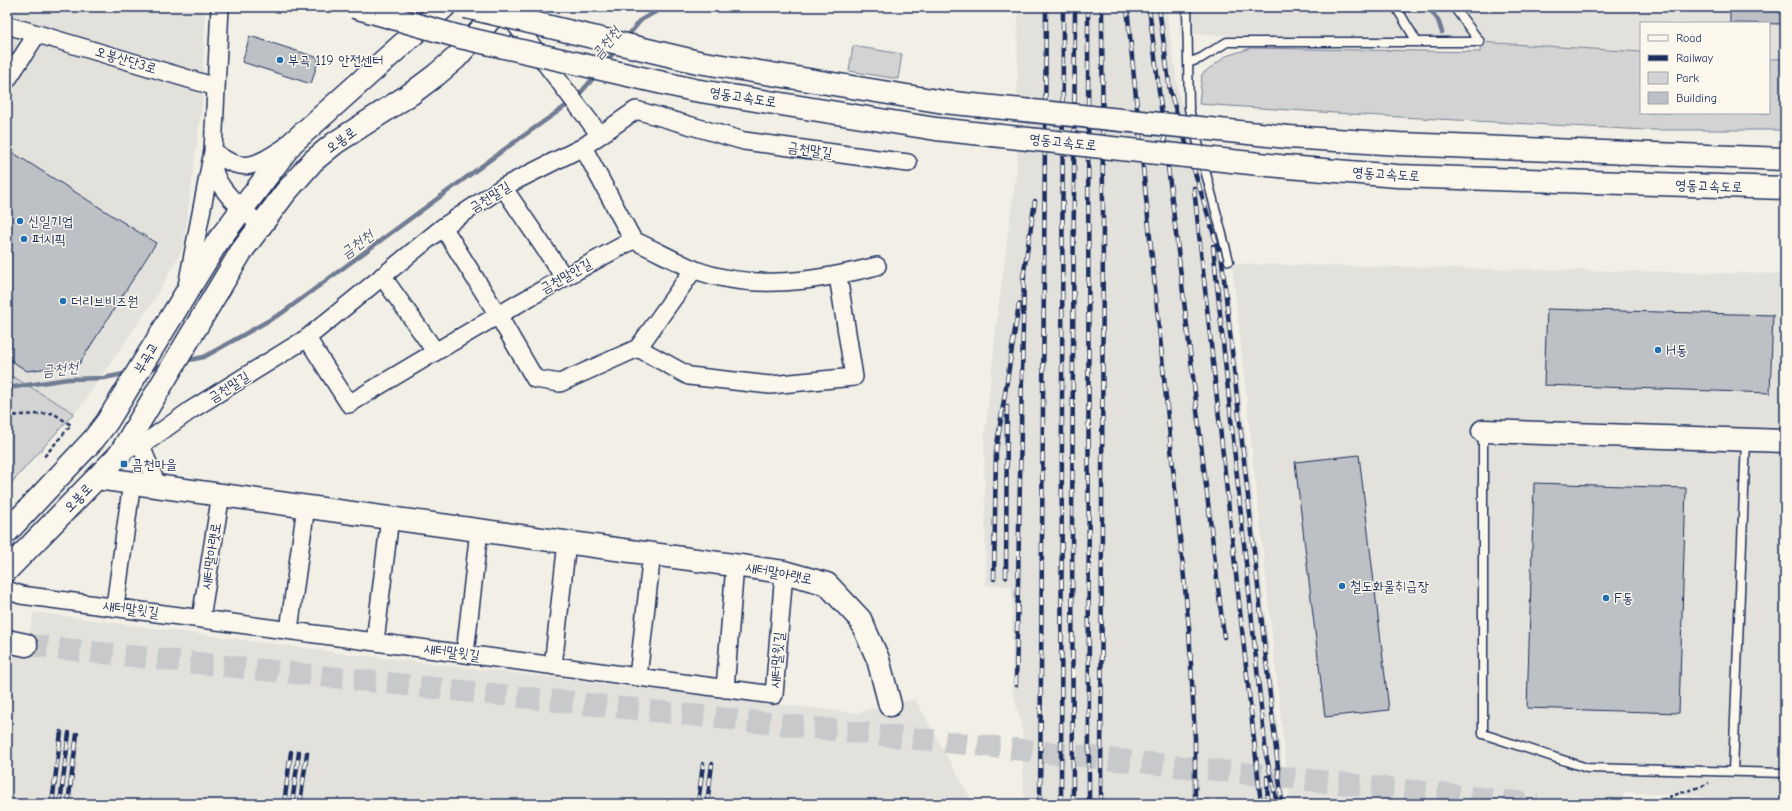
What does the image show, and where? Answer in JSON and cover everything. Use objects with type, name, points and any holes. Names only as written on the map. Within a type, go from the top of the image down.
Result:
[{"type":"main road","name":"영동고속도로","points":[[354,7],[460,38],[694,90],[936,128],[1288,167],[1397,176],[1785,188]]},
{"type":"main road","name":"오봉로","points":[[185,294],[218,241],[292,143],[444,7]]},
{"type":"main road","name":"영동고속도로","points":[[466,7],[698,62],[944,102],[1288,137],[1398,144],[1785,159]]},
{"type":"main road","name":"오봉로","points":[[210,303],[241,252],[313,161],[335,143],[412,94],[436,75],[456,58],[502,7]]},
{"type":"main road","name":"부곡교","points":[[107,422],[185,294]]},
{"type":"main road","name":"부곡교","points":[[141,420],[210,303]]},
{"type":"main road","name":"오봉로","points":[[9,570],[120,454],[132,447],[141,420]]},
{"type":"main road","name":"오봉로","points":[[7,532],[94,439],[107,422]]},
{"type":"main road","points":[[1483,431],[1785,441]]},
{"type":"main road","name":"새터말아랫로","points":[[97,478],[784,572],[827,584],[860,620],[878,659],[890,705]]},
{"type":"street","points":[[220,7],[213,151],[214,171],[220,184],[261,226]]},
{"type":"street","points":[[502,7],[600,135]]},
{"type":"street","name":"오봉산단3로","points":[[7,25],[216,87]]},
{"type":"street","points":[[7,80],[37,34]]},
{"type":"street","name":"금천말길","points":[[132,447],[307,338],[443,227],[503,187],[583,148],[636,110],[744,141],[908,163]]},
{"type":"street","points":[[213,151],[225,161],[241,166],[258,164],[292,143]]},
{"type":"street","points":[[583,148],[633,240],[694,269],[732,279],[764,282],[801,281],[838,276],[877,266]]},
{"type":"street","points":[[185,294],[213,151]]},
{"type":"street","points":[[503,187],[564,277]]},
{"type":"street","points":[[443,227],[498,315],[535,379],[560,383],[638,348],[694,269]]},
{"type":"street","name":"금천말안길","points":[[307,338],[349,404],[434,351],[564,277],[633,240]]},
{"type":"street","points":[[382,276],[434,351]]},
{"type":"street","points":[[638,348],[689,376],[770,385],[854,377],[838,276]]},
{"type":"street","points":[[132,447],[157,485]]},
{"type":"street","points":[[115,606],[132,482]]},
{"type":"street","name":"새터말아랫로","points":[[202,618],[221,494]]},
{"type":"street","points":[[289,630],[306,506]]},
{"type":"street","points":[[375,642],[390,518]]},
{"type":"street","points":[[465,654],[479,530]]},
{"type":"street","points":[[553,666],[567,542]]},
{"type":"street","points":[[638,677],[652,553]]},
{"type":"street","name":"새터말아랫로","points":[[725,689],[735,565]]},
{"type":"street","name":"새터말윗길","points":[[7,590],[21,595],[115,606],[774,696],[784,572]]},
{"type":"lane","points":[[1187,7],[1188,109],[1229,261]]},
{"type":"lane","points":[[1396,7],[1417,42]]},
{"type":"lane","points":[[1188,63],[1201,58],[1227,42],[1480,42],[1454,7]]},
{"type":"lane","points":[[1483,431],[1483,734],[1587,768],[1785,773]]},
{"type":"lane","points":[[1733,771],[1746,439]]},
{"type":"path","points":[[7,416],[53,413],[71,425],[43,458]]},
{"type":"path","points":[[1656,804],[1663,799],[1695,790],[1733,771]]},
{"type":"shaded area","points":[[7,7],[194,7],[205,11],[202,105],[183,248],[156,297],[83,403],[7,488]]},
{"type":"shaded area","points":[[1018,7],[1166,7],[1179,96],[1225,260],[1252,490],[1286,804],[1024,804],[1022,726],[1012,690],[1012,586],[986,585],[984,444],[998,309],[1017,168]]},
{"type":"shaded area","points":[[1180,7],[1785,7],[1785,59],[1770,59],[1770,22],[1640,22],[1640,52],[1466,40],[1179,34]]},
{"type":"shaded area","points":[[1232,264],[1785,274],[1785,804],[1723,804],[1697,796],[1624,792],[1623,804],[1290,804]]},
{"type":"shaded area","points":[[33,612],[341,653],[856,713],[915,699],[974,804],[7,804],[7,664],[31,629]]},
{"type":"green space","points":[[1480,42],[1640,52],[1640,114],[1770,114],[1770,59],[1785,59],[1785,130],[1645,130],[1381,116],[1199,104],[1202,74],[1226,56],[1251,48],[1480,52]]},
{"type":"green space","points":[[853,46],[902,54],[898,79],[849,71]]},
{"type":"green space","points":[[7,375],[10,375],[74,413],[7,488]]},
{"type":"building","points":[[1730,7],[1785,7],[1785,24],[1770,24],[1770,22],[1730,22]]},
{"type":"building","name":"부곡 119 안전센터","points":[[250,36],[319,58],[311,84],[242,62]]},
{"type":"building","name":"더리브비즈원","points":[[7,149],[156,243],[79,364],[27,371],[7,358]]},
{"type":"building","name":"H동","points":[[1547,309],[1773,315],[1770,393],[1544,385]]},
{"type":"building","name":"철도화물취급장","points":[[1359,455],[1389,710],[1325,717],[1295,462]]},
{"type":"building","name":"F동","points":[[1534,483],[1686,488],[1679,713],[1527,708]]},
{"type":"waterway","name":"금천천","points":[[626,38],[641,20],[664,7]]},
{"type":"waterway","points":[[1428,7],[1438,20],[1442,32]]},
{"type":"waterway","name":"금천천","points":[[605,63],[617,49]]},
{"type":"waterway","name":"금천천","points":[[576,98],[596,75]]},
{"type":"waterway","name":"금천천","points":[[184,361],[204,357],[282,313],[570,103]]},
{"type":"waterway","name":"금천천","points":[[149,368],[165,365]]},
{"type":"waterway","name":"금천천","points":[[7,388],[68,379],[104,378],[128,373]]},
{"type":"tunnel","points":[[26,645],[1537,804]]},
{"type":"railway","points":[[1040,804],[1046,7]]},
{"type":"railway","points":[[1061,804],[1063,7]]},
{"type":"railway","points":[[1073,804],[1072,529],[1075,7]]},
{"type":"railway","points":[[1088,7],[1089,804]]},
{"type":"railway","points":[[1101,804],[1103,212],[1102,7]]},
{"type":"railway","points":[[1127,7],[1189,628],[1195,738],[1195,804]]},
{"type":"railway","points":[[1149,7],[1224,637]]},
{"type":"railway","points":[[1159,7],[1170,91],[1222,261],[1282,804]]},
{"type":"railway","points":[[1194,188],[1261,804]]},
{"type":"railway","points":[[1023,278],[1035,201]]},
{"type":"railway","points":[[1213,246],[1266,755],[1277,802]]},
{"type":"railway","points":[[1016,685],[1024,273]]},
{"type":"railway","points":[[994,579],[996,451],[1019,304]]},
{"type":"railway","points":[[1006,577],[1007,406]]},
{"type":"railway","points":[[52,804],[61,732]]},
{"type":"railway","points":[[60,804],[69,733]]},
{"type":"railway","points":[[68,804],[77,734]]},
{"type":"railway","points":[[284,804],[291,752]]},
{"type":"railway","points":[[292,804],[299,752]]},
{"type":"railway","points":[[300,804],[307,753]]},
{"type":"railway","points":[[698,804],[703,764]]},
{"type":"railway","points":[[707,804],[712,764]]},
{"type":"railway","points":[[1267,777],[1268,804]]},
{"type":"place","name":"부곡 119 안전센터","points":[[280,60]]},
{"type":"place","name":"신일기업","points":[[20,221]]},
{"type":"place","name":"퍼시픽","points":[[24,239]]},
{"type":"place","name":"더리브비즈원","points":[[63,301]]},
{"type":"place","name":"H동","points":[[1658,350]]},
{"type":"place","name":"금천마을","points":[[124,464]]},
{"type":"place","name":"철도화물취급장","points":[[1342,586]]},
{"type":"place","name":"F동","points":[[1606,598]]}]
